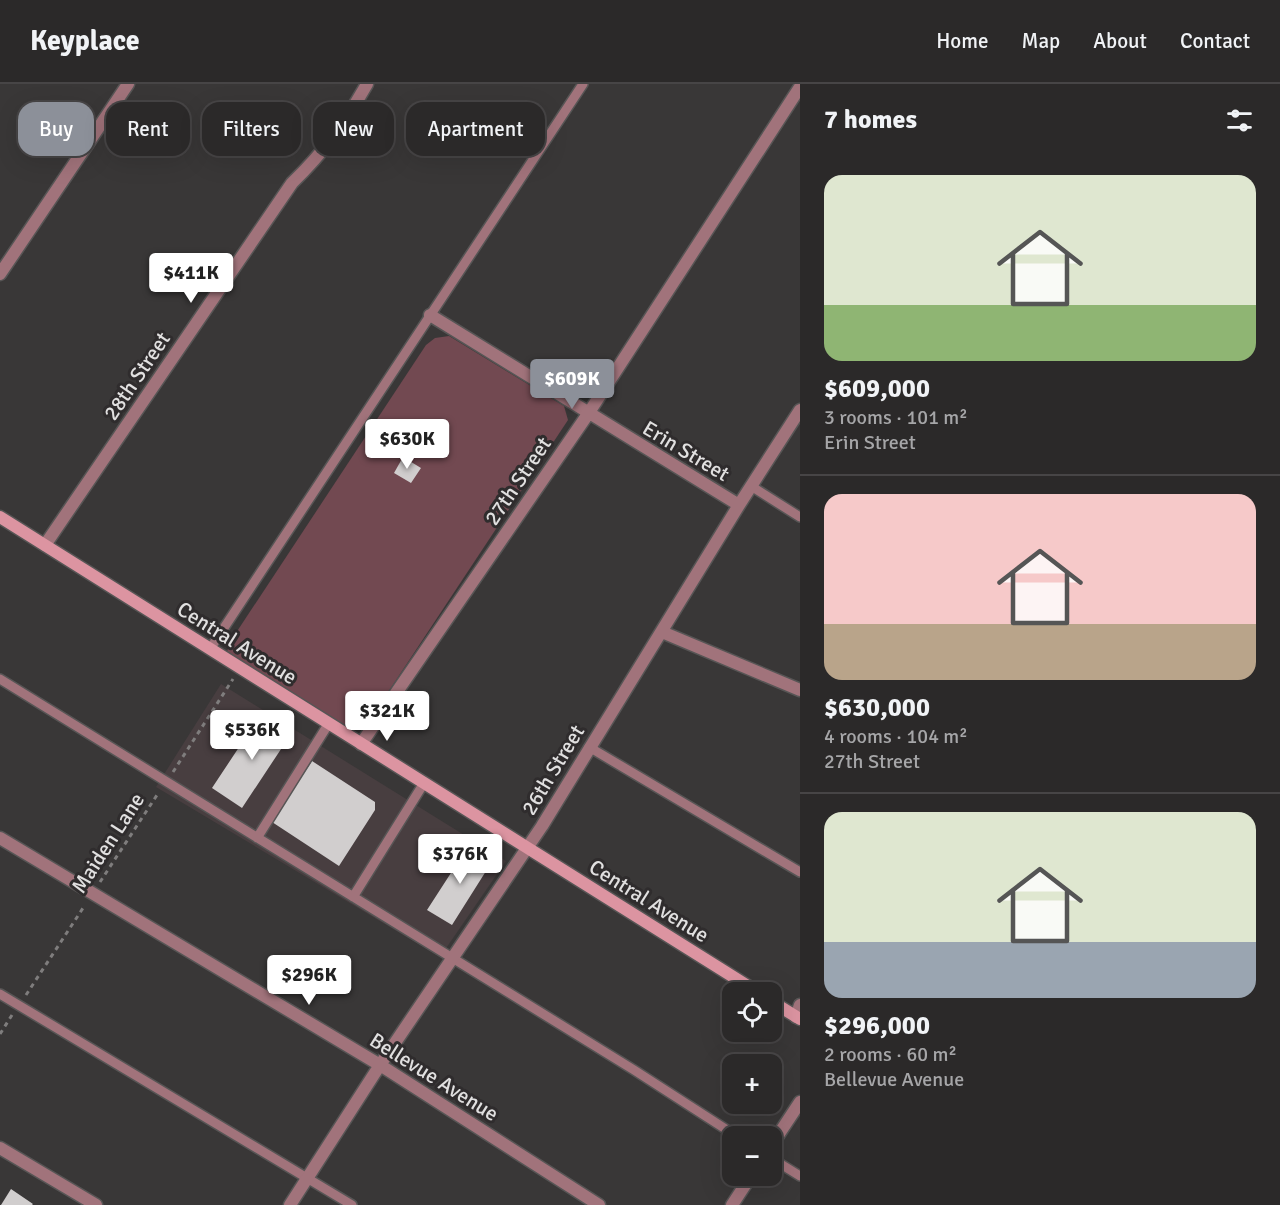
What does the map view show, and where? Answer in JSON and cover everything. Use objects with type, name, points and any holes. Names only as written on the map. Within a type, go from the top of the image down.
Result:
[{"type":"street","points":[[0,274],[128,84]]},
{"type":"street","name":"28th Street","points":[[45,545],[292,183],[318,157],[348,117],[367,84]]},
{"type":"street","name":"27th Street","points":[[361,744],[588,414],[800,87]]},
{"type":"street","name":"Erin Street","points":[[430,315],[739,505]]},
{"type":"street","name":"26th Street","points":[[290,1205],[380,1065],[527,848],[800,410]]},
{"type":"street","name":"Central Avenue","points":[[0,517],[741,982]]},
{"type":"street","points":[[662,632],[800,690]]},
{"type":"street","name":"Bellevue Avenue","points":[[0,838],[380,1065],[599,1205]]},
{"type":"street","points":[[782,1006],[799,1013]]},
{"type":"street","points":[[782,1129],[800,1101]]},
{"type":"street","points":[[0,1148],[96,1205]]},
{"type":"street","points":[[732,1205],[744,1186]]},
{"type":"lane","points":[[210,648],[583,84]]},
{"type":"lane","points":[[751,486],[800,517]]},
{"type":"lane","points":[[0,679],[722,1127]]},
{"type":"lane","points":[[257,838],[329,723]]},
{"type":"lane","points":[[589,747],[800,872]]},
{"type":"lane","points":[[353,897],[424,783]]},
{"type":"lane","points":[[0,994],[352,1205]]},
{"type":"lane","points":[[782,1165],[800,1176]]},
{"type":"path","name":"Maiden Lane","points":[[0,1034],[241,668]]},
{"type":"shaded area","points":[[449,336],[564,406],[568,420],[367,724],[350,729],[227,652],[230,642],[426,345],[435,338]]},
{"type":"shaded area","points":[[221,684],[506,861],[440,957],[156,787]]},
{"type":"building","points":[[403,457],[421,468],[411,483],[394,473]]},
{"type":"building","points":[[261,714],[291,734],[242,808],[212,788]]},
{"type":"building","points":[[312,761],[375,802],[375,810],[339,866],[272,822]]},
{"type":"building","points":[[469,845],[493,860],[452,925],[427,910]]},
{"type":"building","points":[[11,1189],[33,1204],[1,1205]]}]
